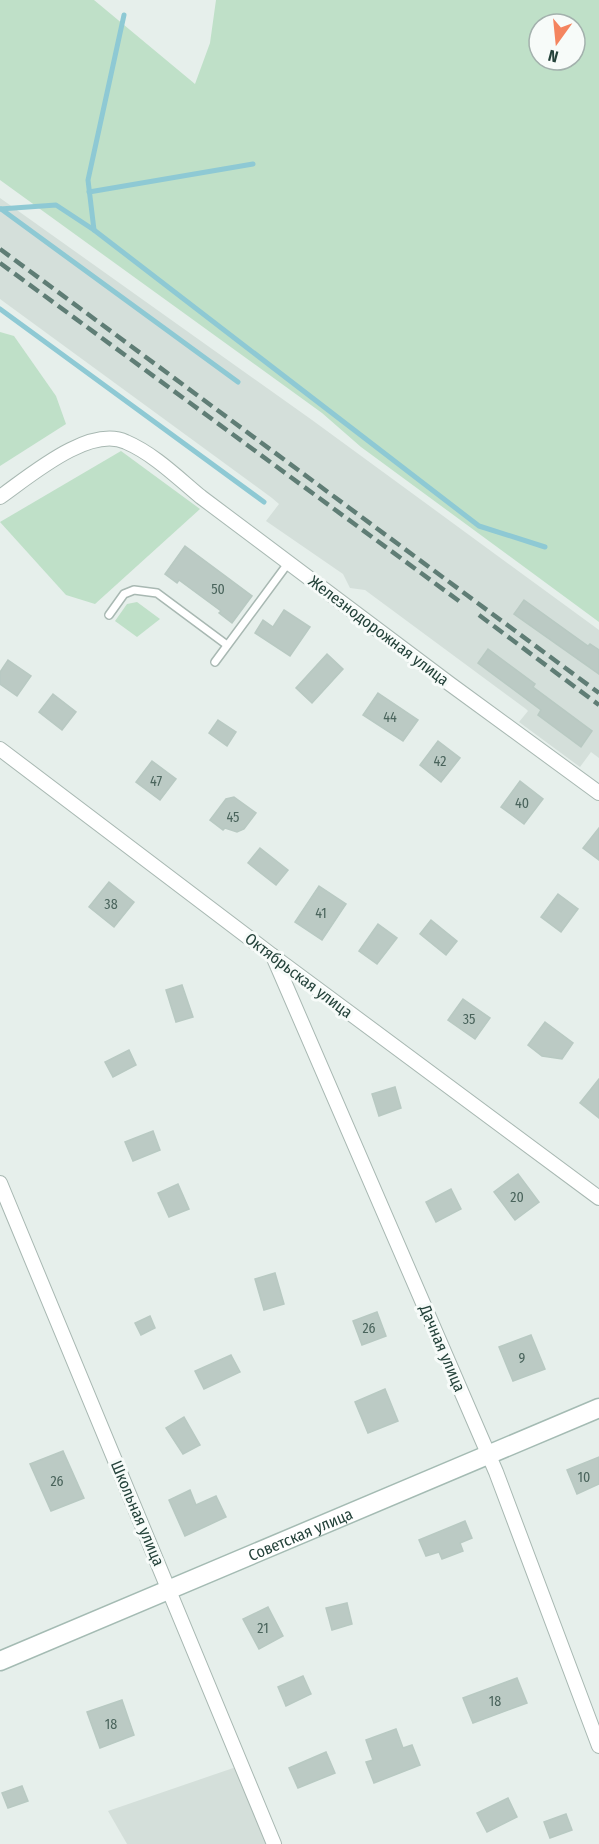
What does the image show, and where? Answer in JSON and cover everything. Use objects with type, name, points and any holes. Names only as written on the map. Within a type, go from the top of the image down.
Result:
[{"type":"main road","name":"Советская улица","points":[[0,1661],[599,1408]]},
{"type":"street","name":"Железнодорожная улица","points":[[0,497],[73,447],[100,439],[125,441],[162,465],[201,497],[450,684],[599,793]]},
{"type":"street","name":"Октябрьская улица","points":[[0,749],[273,956],[599,1198]]},
{"type":"street","name":"Дачная улица","points":[[273,956],[489,1456],[599,1746]]},
{"type":"street","name":"Школьная улица","points":[[0,1182],[274,1844]]},
{"type":"lane","points":[[215,662],[289,562]]},
{"type":"lane","points":[[109,615],[124,594],[134,590],[157,592],[227,645]]},
{"type":"shaded area","points":[[0,198],[312,420],[599,630],[599,758],[591,752],[580,767],[519,722],[528,711],[526,709],[365,590],[350,588],[343,574],[266,521],[279,504],[272,498],[0,299]]},
{"type":"shaded area","points":[[242,1765],[274,1844],[127,1844],[108,1811]]},
{"type":"green space","points":[[0,0],[94,0],[195,84],[210,43],[216,0],[599,0],[599,622],[361,447],[322,413],[0,180]]},
{"type":"green space","points":[[0,332],[14,336],[56,396],[66,424],[0,466]]},
{"type":"green space","points":[[121,451],[200,509],[95,604],[66,595],[0,522]]},
{"type":"green space","points":[[137,602],[160,619],[137,637],[115,621],[127,604]]},
{"type":"building","points":[[185,546],[252,596],[232,623],[219,613],[221,611],[179,580],[177,583],[165,574]]},
{"type":"building","points":[[524,600],[588,646],[590,644],[599,650],[599,674],[514,614]]},
{"type":"building","points":[[284,610],[310,627],[290,656],[255,633],[263,620],[273,627]]},
{"type":"building","points":[[488,649],[535,684],[533,687],[592,731],[581,747],[538,715],[541,710],[478,663]]},
{"type":"building","points":[[327,654],[343,669],[312,703],[296,688]]},
{"type":"building","points":[[8,660],[31,676],[17,696],[0,684],[0,672]]},
{"type":"building","points":[[378,693],[418,720],[403,741],[363,715]]},
{"type":"building","points":[[53,694],[76,712],[62,730],[39,712]]},
{"type":"building","points":[[218,720],[236,732],[227,746],[209,733]]},
{"type":"building","points":[[438,741],[460,758],[441,782],[420,765]]},
{"type":"building","points":[[152,761],[176,779],[160,800],[136,782]]},
{"type":"building","points":[[520,781],[543,799],[524,824],[501,807]]},
{"type":"building","points":[[234,797],[256,813],[244,829],[237,832],[225,828],[223,830],[210,820],[226,799]]},
{"type":"building","points":[[599,828],[599,860],[583,848]]},
{"type":"building","points":[[260,848],[288,870],[276,885],[248,863]]},
{"type":"building","points":[[109,882],[134,902],[114,927],[89,907]]},
{"type":"building","points":[[319,886],[346,904],[322,940],[295,922]]},
{"type":"building","points":[[558,894],[578,909],[561,932],[541,917]]},
{"type":"building","points":[[431,920],[457,941],[446,955],[420,934]]},
{"type":"building","points":[[378,924],[397,938],[377,964],[359,951]]},
{"type":"building","points":[[182,985],[193,1017],[176,1022],[166,990]]},
{"type":"building","points":[[463,999],[490,1018],[475,1039],[448,1020]]},
{"type":"building","points":[[545,1022],[573,1043],[562,1059],[542,1056],[528,1045]]},
{"type":"building","points":[[129,1050],[136,1065],[113,1077],[105,1062]]},
{"type":"building","points":[[599,1079],[599,1118],[580,1103]]},
{"type":"building","points":[[395,1087],[401,1108],[379,1116],[372,1094]]},
{"type":"building","points":[[153,1131],[160,1150],[133,1161],[125,1142]]},
{"type":"building","points":[[518,1174],[539,1202],[515,1220],[494,1192]]},
{"type":"building","points":[[178,1184],[189,1209],[169,1217],[158,1193]]},
{"type":"building","points":[[451,1189],[461,1209],[436,1222],[426,1202]]},
{"type":"building","points":[[275,1273],[284,1304],[264,1310],[255,1279]]},
{"type":"building","points":[[377,1312],[386,1336],[362,1345],[353,1321]]},
{"type":"building","points":[[150,1316],[155,1328],[141,1335],[135,1323]]},
{"type":"building","points":[[531,1335],[545,1369],[513,1381],[499,1347]]},
{"type":"building","points":[[231,1355],[240,1372],[204,1389],[195,1371]]},
{"type":"building","points":[[385,1389],[398,1421],[368,1433],[355,1402]]},
{"type":"building","points":[[184,1417],[200,1445],[183,1454],[166,1428]]},
{"type":"building","points":[[63,1451],[84,1498],[51,1511],[30,1464]]},
{"type":"building","points":[[599,1457],[599,1484],[577,1494],[567,1470]]},
{"type":"building","points":[[190,1490],[196,1505],[216,1496],[226,1517],[185,1536],[169,1500]]},
{"type":"building","points":[[465,1521],[472,1538],[460,1543],[463,1551],[442,1559],[439,1552],[426,1556],[419,1540]]},
{"type":"building","points":[[347,1603],[352,1624],[332,1630],[326,1608]]},
{"type":"building","points":[[268,1607],[283,1636],[259,1649],[243,1619]]},
{"type":"building","points":[[303,1676],[311,1694],[286,1706],[278,1687]]},
{"type":"building","points":[[517,1678],[527,1703],[473,1723],[463,1698]]},
{"type":"building","points":[[122,1700],[134,1735],[100,1748],[87,1712]]},
{"type":"building","points":[[396,1729],[403,1748],[412,1745],[420,1765],[374,1783],[366,1762],[373,1760],[366,1740]]},
{"type":"building","points":[[326,1752],[335,1773],[298,1788],[289,1768]]},
{"type":"building","points":[[22,1786],[28,1801],[8,1808],[2,1793]]},
{"type":"building","points":[[508,1798],[517,1817],[487,1832],[477,1813]]},
{"type":"building","points":[[566,1814],[572,1830],[550,1838],[544,1822]]},
{"type":"waterway","points":[[94,230],[88,180],[124,15]]},
{"type":"waterway","points":[[89,192],[253,164]]},
{"type":"waterway","points":[[0,209],[56,205],[94,230],[479,526],[545,547]]},
{"type":"waterway","points":[[1,209],[238,382]]},
{"type":"waterway","points":[[0,309],[264,502]]},
{"type":"railway","points":[[0,249],[599,693]]},
{"type":"railway","points":[[0,263],[459,601]]},
{"type":"railway","points":[[479,615],[599,705]]}]
